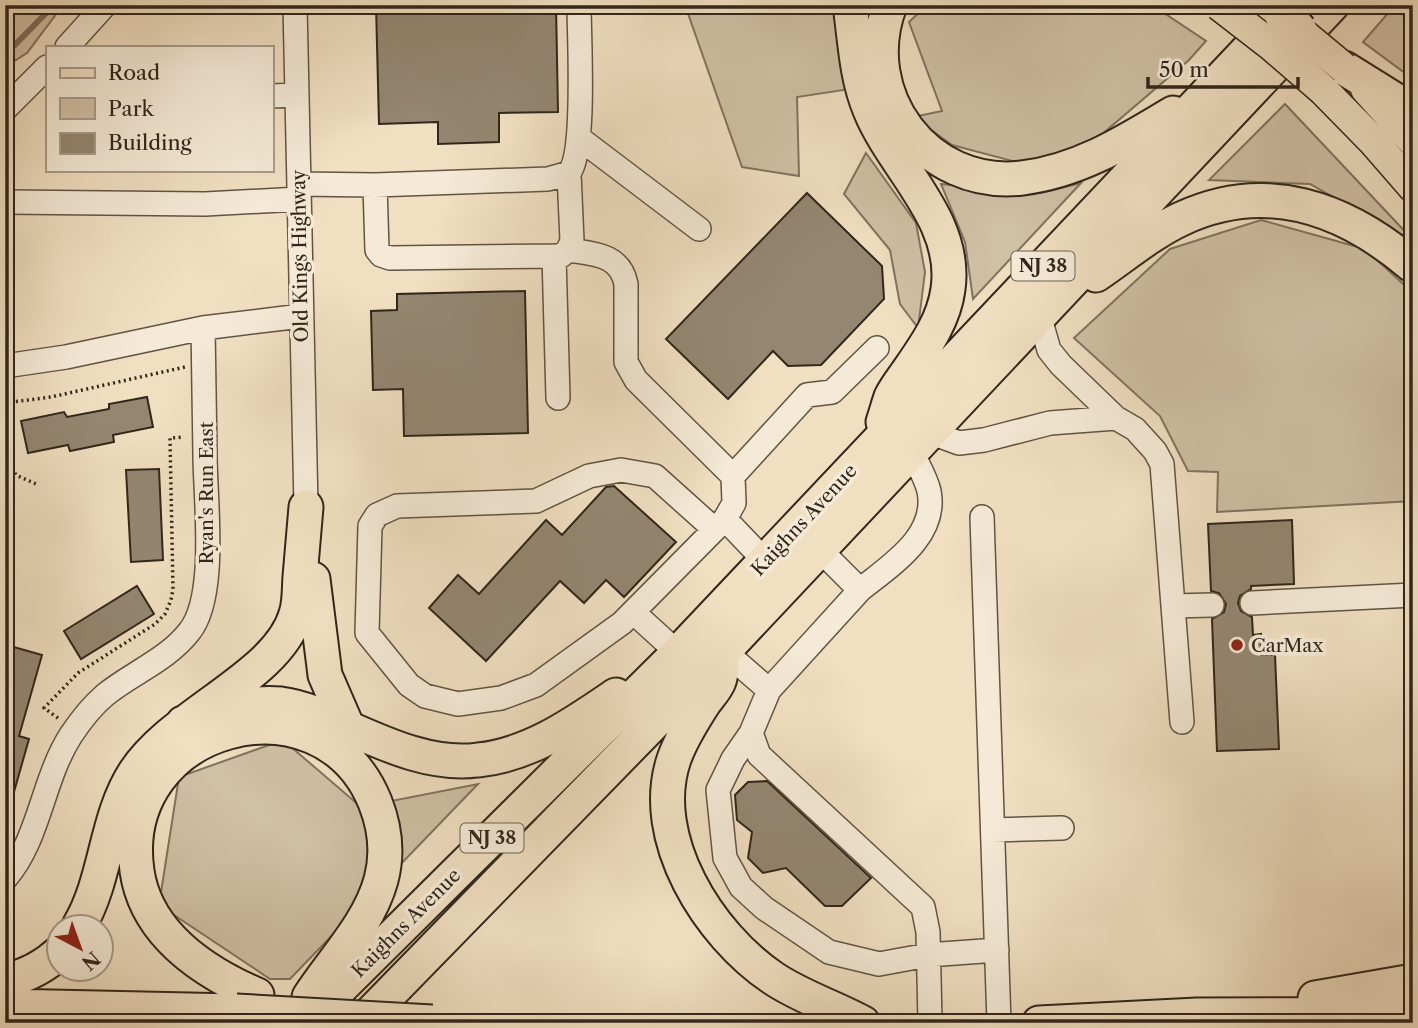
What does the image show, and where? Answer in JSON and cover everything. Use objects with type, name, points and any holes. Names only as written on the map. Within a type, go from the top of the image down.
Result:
[{"type":"highway","points":[[850,5],[859,72],[869,108],[885,141],[936,224],[943,240],[949,273],[948,289],[939,321],[891,396],[877,441]]},
{"type":"highway","points":[[890,5],[883,31],[881,64],[888,97],[896,113],[905,127],[930,152],[946,163],[980,175],[1019,178],[1052,173],[1086,162],[1208,92]]},
{"type":"highway","points":[[1279,5],[1295,18]]},
{"type":"highway","name":"Kaighns Avenue","points":[[361,1023],[724,651],[1332,6]]},
{"type":"highway","name":"Kaighns Avenue","points":[[317,1019],[678,653],[1208,92],[1295,18]]},
{"type":"highway","points":[[1334,79],[1413,111]]},
{"type":"highway","points":[[1042,312],[1179,220],[1237,201],[1283,201],[1334,215],[1413,266]]},
{"type":"highway","points":[[85,912],[125,790],[134,775],[155,747],[265,660],[286,637],[298,611],[306,508]]},
{"type":"highway","points":[[306,508],[321,660],[328,687],[348,728]]},
{"type":"highway","points":[[724,651],[719,681],[691,724],[674,759],[670,777],[668,811],[681,863],[699,899],[719,930],[758,967],[792,989],[863,1023]]},
{"type":"highway","points":[[183,723],[222,709],[282,704],[302,708],[420,755],[458,761],[479,760],[539,742],[560,731],[678,653]]},
{"type":"highway","points":[[247,1003],[236,986],[200,965],[166,933],[152,913],[138,878],[136,843],[142,810],[149,794],[182,754],[213,735],[246,727],[265,727],[297,732],[312,738],[327,746],[354,768],[375,803],[385,844],[385,863],[375,899],[310,995],[295,1023]]},
{"type":"highway","points":[[5,981],[28,974],[46,963]]},
{"type":"highway","points":[[1197,1015],[1413,981]]},
{"type":"highway","points":[[5,1006],[247,1003],[317,1019],[439,1022]]},
{"type":"highway","points":[[1039,1023],[1197,1015],[1413,1014]]},
{"type":"main road","points":[[1219,5],[1272,46],[1373,96],[1413,141]]},
{"type":"main road","points":[[1267,5],[1295,18],[1373,141],[1413,187]]},
{"type":"street","points":[[67,46],[105,5]]},
{"type":"street","name":"Old Kings Highway","points":[[295,5],[306,508]]},
{"type":"street","points":[[5,202],[205,204],[299,191],[375,185],[548,179],[569,173],[574,167],[579,138],[579,5]]},
{"type":"street","points":[[5,109],[46,68]]},
{"type":"street","points":[[273,96],[297,95]]},
{"type":"street","points":[[579,138],[699,229]]},
{"type":"street","points":[[558,398],[561,253],[572,241],[569,173]]},
{"type":"street","points":[[375,185],[377,250],[381,256],[390,258],[561,253],[607,256],[617,264],[626,284],[626,362],[631,372],[733,476],[734,503],[719,524],[622,623],[536,685],[501,698],[458,704],[425,696],[409,685],[367,633],[370,526],[377,515],[397,506],[536,501],[589,476],[621,470],[655,476],[719,524],[765,561]]},
{"type":"street","points":[[1042,312],[1049,351],[1116,418],[1135,429],[1162,464],[1182,722]]},
{"type":"street","points":[[5,366],[66,357],[203,328],[302,316]]},
{"type":"street","name":"Ryan's Run East","points":[[5,879],[20,860],[55,764],[85,715],[105,695],[175,648],[192,629],[201,605],[206,582],[208,544],[203,328]]},
{"type":"street","points":[[733,476],[807,395],[832,392],[877,348]]},
{"type":"street","points":[[997,950],[928,955],[879,964],[829,952],[764,908],[741,887],[725,858],[718,790],[733,759],[751,733],[769,690],[860,590],[905,554],[928,523],[929,491],[920,441],[959,443],[984,440],[1050,423],[1116,418]]},
{"type":"street","points":[[982,517],[999,1023]]},
{"type":"street","points":[[818,549],[860,590]]},
{"type":"street","points":[[1251,603],[1413,595]]},
{"type":"street","points":[[1173,606],[1212,605]]},
{"type":"street","points":[[634,612],[678,653]]},
{"type":"street","points":[[724,651],[769,690]]},
{"type":"street","points":[[751,733],[759,755],[923,907],[928,932],[930,1023]]},
{"type":"street","points":[[993,830],[1062,828]]},
{"type":"path","points":[[5,403],[51,397],[186,367],[187,377]]},
{"type":"path","points":[[5,425],[11,467],[21,478],[36,484]]},
{"type":"path","points":[[59,719],[44,708],[78,673],[133,640],[165,614],[173,589],[170,438],[189,436]]},
{"type":"path","points":[[5,485],[14,472]]},
{"type":"green space","points":[[5,5],[63,5],[27,53],[5,67]]},
{"type":"green space","points":[[685,5],[833,5],[850,89],[797,97],[799,176],[742,167]]},
{"type":"green space","points":[[927,5],[1152,5],[1206,41],[1189,60],[1094,141],[1024,164],[952,145],[913,117],[942,111],[909,22]]},
{"type":"green space","points":[[1395,5],[1413,5],[1413,79],[1363,42]]},
{"type":"green space","points":[[1285,104],[1413,242],[1310,184],[1209,180]]},
{"type":"green space","points":[[866,153],[916,223],[925,272],[918,328],[900,304],[890,250],[844,194]]},
{"type":"green space","points":[[1081,183],[973,299],[965,242],[941,184],[1040,193]]},
{"type":"green space","points":[[1261,220],[1365,249],[1413,293],[1413,501],[1217,512],[1218,472],[1188,471],[1160,416],[1074,338],[1170,249]]},
{"type":"green space","points":[[283,740],[361,807],[478,784],[290,979],[270,979],[159,905],[179,777]]},
{"type":"building","points":[[376,5],[556,5],[558,112],[499,113],[499,142],[438,144],[438,122],[379,124]]},
{"type":"building","points":[[807,193],[882,266],[884,299],[821,365],[788,366],[773,351],[728,399],[666,339]]},
{"type":"building","points":[[525,291],[528,433],[404,436],[403,389],[373,390],[371,311],[397,310],[397,294]]},
{"type":"building","points":[[147,397],[153,427],[113,435],[114,442],[70,451],[68,445],[28,453],[21,421],[64,412],[67,417],[109,409],[109,404]]},
{"type":"building","points":[[159,469],[163,560],[131,562],[126,470]]},
{"type":"building","points":[[614,486],[676,542],[624,597],[606,580],[584,603],[560,581],[486,661],[429,608],[458,575],[479,594],[546,520],[562,535],[606,487]]},
{"type":"building","name":"CarMax","points":[[1292,520],[1294,584],[1251,586],[1251,589],[1240,596],[1238,603],[1241,611],[1252,617],[1253,635],[1261,634],[1261,655],[1275,655],[1279,749],[1217,751],[1212,619],[1224,612],[1226,604],[1219,593],[1211,591],[1208,524]]},
{"type":"building","points":[[137,586],[154,614],[81,659],[64,631]]},
{"type":"building","points":[[10,646],[42,655],[19,736],[29,739],[10,806],[5,806],[5,664]]},
{"type":"building","points":[[767,781],[871,878],[842,906],[825,906],[786,868],[763,873],[748,858],[752,832],[737,820],[735,795],[748,782]]},
{"type":"waterway","points":[[5,55],[54,5]]},
{"type":"place","name":"CarMax","points":[[1237,645]]}]
